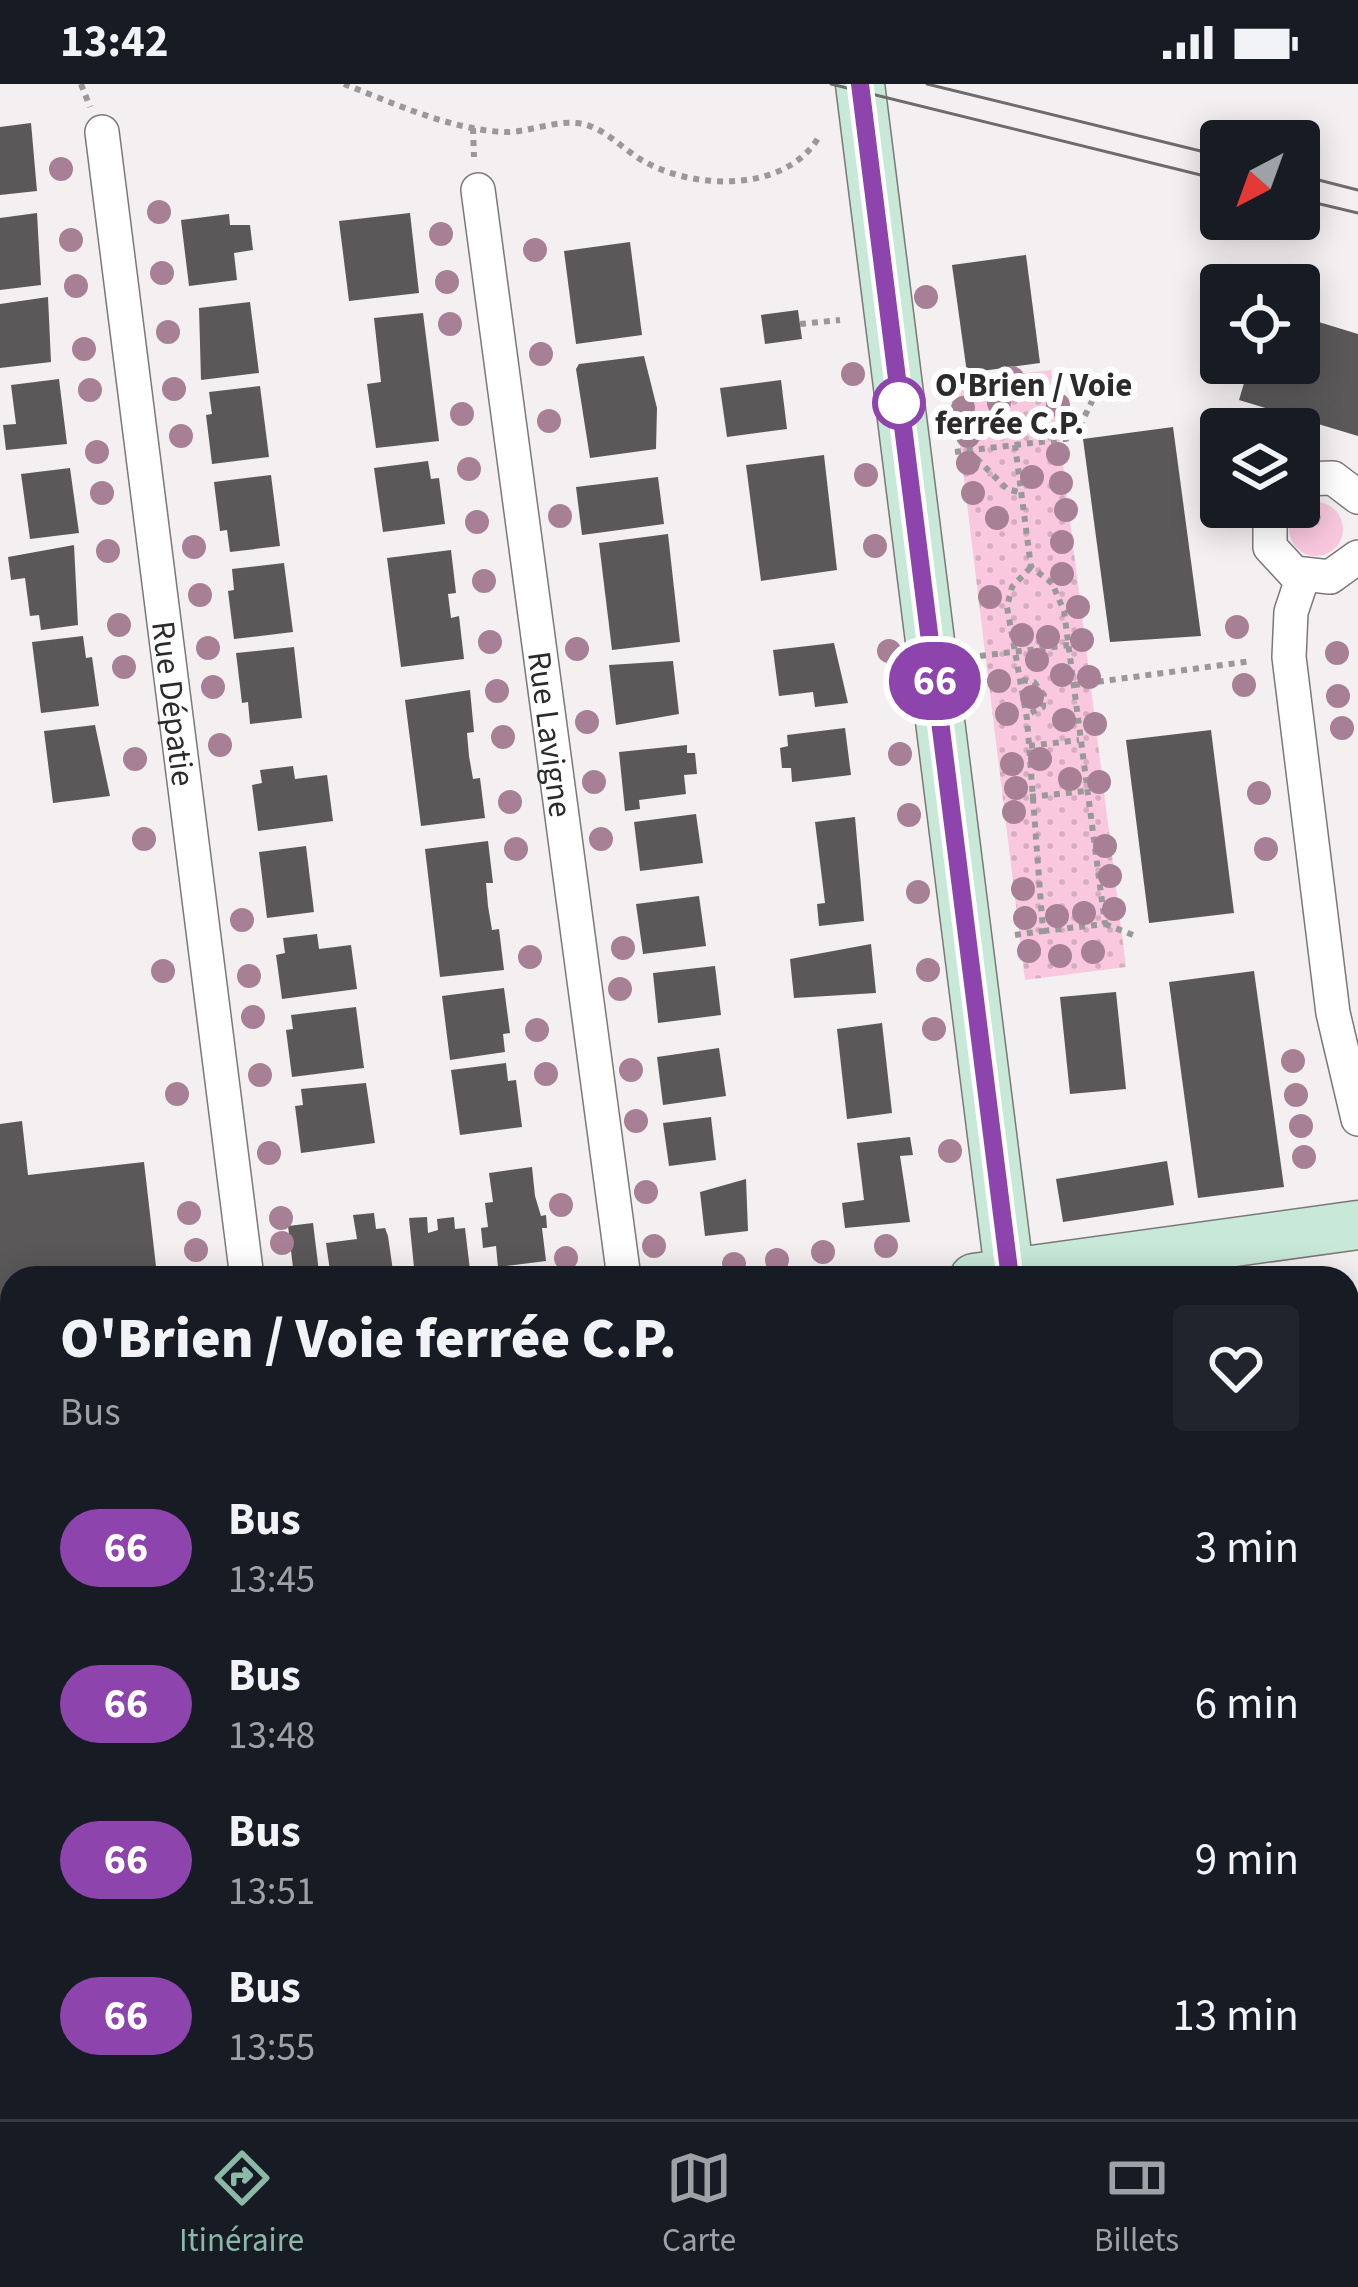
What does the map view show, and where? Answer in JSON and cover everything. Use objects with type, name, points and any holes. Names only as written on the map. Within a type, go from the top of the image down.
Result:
[{"type":"street","points":[[860,84],[997,1266]]},
{"type":"street","name":"Rue Dépatie","points":[[101,132],[245,1266]]},
{"type":"street","name":"Rue Lavigne","points":[[478,190],[622,1266]]},
{"type":"street","points":[[1320,478],[1333,478],[1358,497]]},
{"type":"street","points":[[1270,528],[1270,547],[1280,562],[1303,576],[1330,577],[1358,557]]},
{"type":"street","points":[[1303,576],[1291,612],[1289,657],[1333,1013],[1358,1119]]},
{"type":"street","points":[[1074,1266],[1358,1225]]},
{"type":"path","points":[[344,84],[489,130],[508,133],[575,122],[595,127],[662,171],[720,178],[754,180],[784,172],[810,153],[820,135]]},
{"type":"path","points":[[800,324],[840,320]]},
{"type":"path","points":[[955,452],[1074,438],[1099,387]]},
{"type":"path","points":[[1015,445],[1031,567],[1058,595],[1069,645],[1105,924]]},
{"type":"path","points":[[968,450],[1007,489],[1022,494]]},
{"type":"path","points":[[1031,567],[1008,597],[1026,715],[1043,931]]},
{"type":"path","points":[[980,656],[1069,645]]},
{"type":"path","points":[[1074,685],[1252,661]]},
{"type":"path","points":[[1022,680],[1034,682],[1044,695],[1043,706],[1026,715]]},
{"type":"path","points":[[1027,747],[1079,740]]},
{"type":"path","points":[[1030,797],[1085,791]]},
{"type":"path","points":[[1015,935],[1105,924],[1138,937]]},
{"type":"green space","points":[[1051,370],[1126,967],[1025,980],[952,381]]},
{"type":"green space","points":[[1320,503],[1341,519],[1341,539],[1326,554],[1306,554],[1291,539],[1289,528],[1320,528]]},
{"type":"building","points":[[31,123],[37,191],[0,195],[0,127]]},
{"type":"building","points":[[37,213],[41,285],[0,290],[0,218]]},
{"type":"building","points":[[410,213],[419,293],[349,301],[339,221]]},
{"type":"building","points":[[229,214],[230,225],[250,225],[253,250],[234,253],[237,280],[189,286],[181,220]]},
{"type":"building","points":[[630,242],[642,335],[576,344],[564,251]]},
{"type":"building","points":[[1026,255],[1040,363],[967,373],[952,265]]},
{"type":"building","points":[[48,297],[51,362],[0,368],[0,304]]},
{"type":"building","points":[[250,302],[259,373],[201,380],[199,308]]},
{"type":"building","points":[[798,310],[802,339],[765,344],[761,315]]},
{"type":"building","points":[[423,313],[439,441],[376,448],[367,384],[381,382],[374,318]]},
{"type":"building","points":[[1320,322],[1358,334],[1358,436],[1320,425],[1320,408],[1265,408],[1239,400],[1244,384],[1320,384]]},
{"type":"building","points":[[644,356],[657,408],[656,449],[590,458],[576,369],[579,364]]},
{"type":"building","points":[[59,379],[67,444],[6,450],[3,425],[16,424],[11,385]]},
{"type":"building","points":[[781,380],[787,429],[727,437],[720,388]]},
{"type":"building","points":[[260,386],[269,457],[212,464],[206,415],[212,414],[209,392]]},
{"type":"building","points":[[1173,427],[1201,636],[1110,642],[1083,439]]},
{"type":"building","points":[[824,455],[837,570],[761,581],[746,465]]},
{"type":"building","points":[[428,461],[431,479],[439,478],[445,524],[383,532],[374,468]]},
{"type":"building","points":[[70,468],[79,533],[30,539],[21,474]]},
{"type":"building","points":[[271,475],[280,546],[230,552],[227,530],[220,531],[214,482]]},
{"type":"building","points":[[658,477],[664,524],[582,535],[576,487]]},
{"type":"building","points":[[668,534],[680,642],[612,650],[599,543]]},
{"type":"building","points":[[74,545],[78,625],[41,630],[39,615],[30,616],[25,578],[11,580],[8,557]]},
{"type":"building","points":[[451,550],[456,593],[448,594],[451,618],[459,616],[464,659],[401,667],[387,558]]},
{"type":"building","points":[[284,563],[293,632],[234,639],[228,591],[234,590],[232,569]]},
{"type":"building","points":[[83,636],[86,658],[92,657],[99,706],[41,713],[32,642]]},
{"type":"building","points":[[834,643],[848,703],[815,707],[813,692],[779,696],[773,650]]},
{"type":"building","points":[[294,647],[302,718],[250,724],[248,702],[242,703],[236,653]]},
{"type":"building","points":[[673,661],[679,714],[616,725],[609,665]]},
{"type":"building","points":[[470,690],[474,732],[467,733],[469,756],[473,779],[480,778],[485,818],[421,826],[405,700]]},
{"type":"building","points":[[95,725],[110,796],[53,803],[44,731]]},
{"type":"building","points":[[845,728],[851,775],[792,782],[791,768],[782,768],[780,748],[788,746],[787,735]]},
{"type":"building","points":[[1211,730],[1234,913],[1149,923],[1126,740]]},
{"type":"building","points":[[687,745],[687,753],[695,753],[697,774],[684,775],[686,794],[639,800],[640,809],[625,811],[619,752]]},
{"type":"building","points":[[293,766],[295,779],[327,775],[333,821],[258,831],[252,785],[262,783],[260,770]]},
{"type":"building","points":[[696,814],[703,863],[640,871],[634,822]]},
{"type":"building","points":[[855,817],[864,921],[819,926],[817,904],[825,903],[815,822]]},
{"type":"building","points":[[488,841],[493,883],[486,883],[488,906],[492,930],[499,929],[504,970],[440,977],[425,849]]},
{"type":"building","points":[[306,846],[314,912],[267,918],[259,852]]},
{"type":"building","points":[[699,896],[706,946],[643,954],[636,904]]},
{"type":"building","points":[[317,934],[319,949],[351,945],[357,989],[282,999],[276,955],[285,953],[283,938]]},
{"type":"building","points":[[871,944],[876,993],[794,998],[790,959]]},
{"type":"building","points":[[715,966],[721,1015],[658,1023],[653,973]]},
{"type":"building","points":[[1254,971],[1284,1187],[1198,1198],[1169,982]]},
{"type":"building","points":[[504,988],[510,1033],[503,1034],[505,1052],[450,1060],[442,996]]},
{"type":"building","points":[[1116,992],[1126,1089],[1070,1094],[1060,997]]},
{"type":"building","points":[[356,1007],[364,1068],[292,1077],[286,1030],[293,1029],[291,1015]]},
{"type":"building","points":[[882,1023],[892,1113],[847,1119],[837,1029]]},
{"type":"building","points":[[719,1048],[726,1096],[663,1105],[657,1057]]},
{"type":"building","points":[[506,1063],[508,1081],[516,1080],[522,1127],[460,1135],[451,1070]]},
{"type":"building","points":[[366,1083],[375,1143],[301,1153],[295,1106],[303,1105],[301,1089]]},
{"type":"building","points":[[711,1117],[716,1160],[669,1166],[663,1123]]},
{"type":"building","points":[[22,1121],[28,1175],[144,1162],[156,1266],[0,1266],[0,1124]]},
{"type":"building","points":[[910,1137],[913,1155],[900,1156],[910,1222],[845,1228],[842,1203],[864,1200],[857,1143]]},
{"type":"building","points":[[1167,1161],[1174,1205],[1063,1222],[1056,1179]]},
{"type":"building","points":[[532,1167],[535,1196],[541,1216],[546,1215],[547,1228],[542,1228],[546,1261],[498,1266],[496,1246],[483,1248],[481,1228],[488,1227],[485,1203],[493,1202],[489,1173]]},
{"type":"building","points":[[746,1179],[748,1231],[705,1236],[700,1192]]},
{"type":"building","points":[[374,1213],[376,1229],[385,1228],[388,1236],[392,1266],[329,1266],[326,1243],[357,1239],[353,1215]]},
{"type":"building","points":[[427,1217],[428,1233],[438,1230],[437,1219],[454,1217],[455,1229],[465,1228],[470,1266],[414,1266],[409,1218]]},
{"type":"building","points":[[313,1223],[318,1266],[293,1266],[288,1226]]},
{"type":"tram line","points":[[831,84],[1200,175]]},
{"type":"tram line","points":[[927,84],[1200,151]]},
{"type":"tram line","points":[[1320,180],[1358,190]]},
{"type":"tram line","points":[[1320,204],[1358,213]]},
{"type":"bus line","name":"66","points":[[860,84],[1008,1266]]},
{"type":"place","name":"O'Brien / Voie ferrée C.P.","points":[[899,403]]}]
